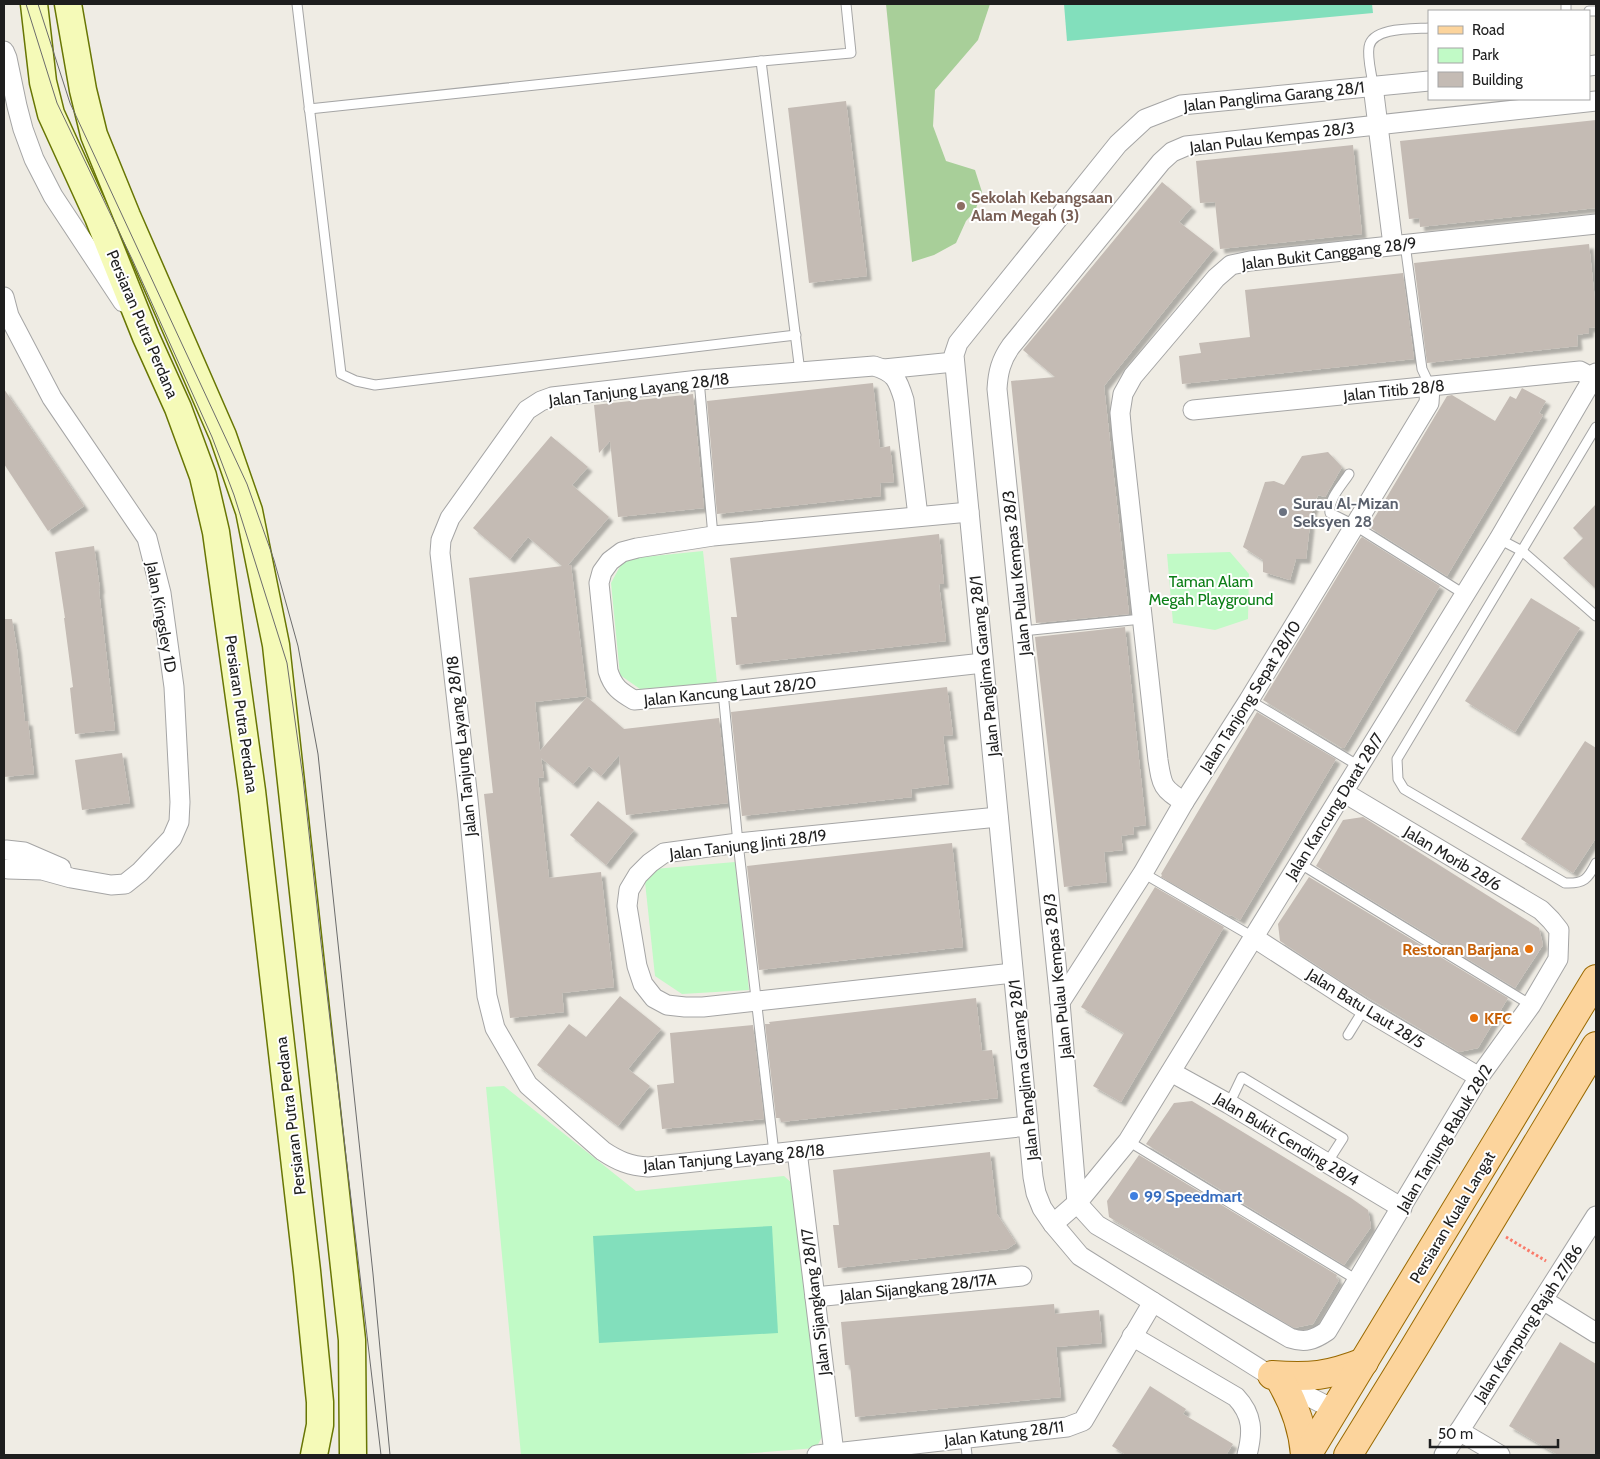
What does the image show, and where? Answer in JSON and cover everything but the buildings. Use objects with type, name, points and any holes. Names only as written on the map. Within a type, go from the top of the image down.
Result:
[{"type":"main road","name":"Persiaran Putra Perdana","points":[[34,4],[42,82],[51,114],[98,217],[146,337],[178,408],[203,476],[218,540],[253,801],[308,1281],[320,1402],[320,1425],[314,1455]]},
{"type":"main road","name":"Persiaran Putra Perdana","points":[[68,4],[83,90],[94,135],[127,216],[223,436],[249,512],[276,645],[352,1340],[353,1455]]},
{"type":"main road","name":"Persiaran Kuala Langat","points":[[1306,1455],[1336,1410],[1596,979]]},
{"type":"main road","points":[[1348,1455],[1596,1046]]},
{"type":"main road","points":[[1336,1410],[1345,1412],[1363,1406],[1381,1386],[1393,1366],[1414,1348]]},
{"type":"main road","points":[[1306,1455],[1303,1434],[1297,1415],[1277,1379],[1326,1375],[1364,1362]]},
{"type":"main road","points":[[1335,1455],[1339,1442],[1340,1421],[1336,1410]]},
{"type":"street","points":[[4,51],[23,129],[34,158],[53,196],[146,337]]},
{"type":"street","name":"Jalan Panglima Garang 28/1","points":[[1336,1410],[1277,1379],[1080,1256],[1053,1224],[1042,1208],[1036,1193],[954,355],[958,344],[966,333],[1118,144],[1145,119],[1181,105],[1428,81]]},
{"type":"street","points":[[1373,86],[1399,245]]},
{"type":"street","name":"Jalan Pulau Kempas 28/3","points":[[1077,1202],[1060,1002],[997,389],[998,373],[1002,358],[1161,162],[1172,152],[1186,146],[1201,143],[1596,101]]},
{"type":"street","name":"Jalan Bukit Canggang 28/9","points":[[1184,802],[1167,792],[1160,778],[1120,413],[1123,394],[1133,376],[1216,278],[1231,265],[1250,261],[1596,224]]},
{"type":"street","name":"Jalan Kingsley 1D","points":[[4,297],[9,316],[52,398],[147,538],[161,593],[174,688],[180,802],[179,822],[172,838],[140,872],[125,884],[111,885],[84,879],[24,852],[5,860]]},
{"type":"street","name":"Jalan Tanjung Layang 28/18","points":[[954,362],[884,369],[874,366],[699,380],[552,397],[541,400],[527,410],[450,518],[441,540],[441,568],[468,799],[487,996],[495,1028],[528,1085],[616,1160],[631,1166],[648,1168],[1028,1126]]},
{"type":"street","points":[[884,369],[892,374],[899,384],[904,400],[918,516]]},
{"type":"street","name":"Jalan Titib 28/8","points":[[1193,410],[1580,371],[1595,376]]},
{"type":"street","name":"Jalan Kancung Darat 28/7","points":[[1053,1224],[1077,1202],[1128,1141],[1499,539],[1595,376]]},
{"type":"street","name":"Jalan Tanjong Sepat 28/10","points":[[1060,1002],[1143,873],[1184,802],[1249,700],[1429,403],[1430,386]]},
{"type":"street","name":"Jalan Kancung Laut 28/20","points":[[969,512],[713,536],[637,548],[622,552],[610,561],[602,572],[599,583],[608,671],[612,684],[623,694],[634,700],[983,663]]},
{"type":"street","name":"Jalan Morib 28/6","points":[[1343,792],[1541,910],[1552,920],[1558,930]]},
{"type":"street","name":"Jalan Tanjung Jinti 28/19","points":[[998,817],[738,843],[664,854],[650,862],[638,875],[630,890],[628,906],[637,966],[643,984],[654,998],[667,1005],[703,1007],[1013,973]]},
{"type":"street","name":"Jalan Tanjung Rabuk 28/2","points":[[1077,1202],[1096,1225],[1290,1338],[1301,1342],[1314,1339],[1327,1331],[1479,1077],[1531,1005],[1558,959],[1558,930]]},
{"type":"street","name":"Jalan Batu Laut 28/5","points":[[1254,938],[1364,1009],[1479,1077]]},
{"type":"street","name":"Jalan Bukit Cending 28/4","points":[[1171,1072],[1229,1104],[1402,1208]]},
{"type":"street","name":"Jalan Sijangkang 28/17","points":[[797,1151],[815,1297],[825,1454]]},
{"type":"street","name":"Jalan Kampung Rajah 27/86","points":[[1444,1455],[1596,1216]]},
{"type":"street","name":"Jalan Sijangkang 28/17A","points":[[815,1297],[1022,1276]]},
{"type":"street","points":[[1543,1300],[1596,1333]]},
{"type":"street","name":"Jalan Katung 28/11","points":[[825,1454],[966,1447],[1083,1421],[1153,1302]]},
{"type":"street","points":[[1132,1336],[1236,1398],[1246,1408],[1250,1420],[1247,1455]]},
{"type":"street","points":[[1459,1431],[1500,1455]]},
{"type":"lane","points":[[297,4],[341,374],[375,385],[796,335]]},
{"type":"lane","points":[[309,109],[851,53],[846,4]]},
{"type":"lane","points":[[1373,86],[1369,48],[1371,39],[1379,33],[1428,28]]},
{"type":"lane","points":[[761,61],[800,372]]},
{"type":"lane","points":[[1399,245],[1422,369],[1430,386]]},
{"type":"lane","points":[[699,380],[713,536]]},
{"type":"lane","points":[[1596,427],[1397,759],[1398,779],[1404,789],[1565,883],[1578,884],[1589,876],[1596,863]]},
{"type":"lane","points":[[1349,474],[1329,507],[1330,513],[1354,525],[1464,594]]},
{"type":"lane","points":[[1499,539],[1522,551],[1596,616]]},
{"type":"lane","points":[[1022,631],[1142,619]]},
{"type":"lane","points":[[723,692],[738,843],[774,1153]]},
{"type":"lane","points":[[1249,700],[1359,766]]},
{"type":"lane","points":[[1299,863],[1531,1005]]},
{"type":"lane","points":[[1143,873],[1254,938]]},
{"type":"lane","points":[[1348,1036],[1364,1009]]},
{"type":"lane","points":[[1229,1104],[1242,1077],[1343,1138],[1327,1163]]},
{"type":"lane","points":[[1128,1141],[1357,1280]]},
{"type":"path","points":[[1506,1237],[1543,1259]]},
{"type":"green space","points":[[886,4],[990,4],[978,40],[935,90],[933,126],[946,161],[975,170],[982,192],[975,211],[966,221],[956,243],[934,255],[912,262]]},
{"type":"green space","points":[[1064,4],[1372,4],[1373,13],[1067,41]]},
{"type":"green space","points":[[703,551],[717,683],[640,689],[620,675],[611,583],[624,559]]},
{"type":"green space","name":"Taman Alam Megah Playground","points":[[1230,552],[1249,574],[1248,619],[1215,630],[1173,623],[1167,554]]},
{"type":"green space","points":[[735,862],[749,990],[682,994],[655,976],[645,882],[654,869]]},
{"type":"green space","points":[[504,1086],[636,1191],[784,1176],[794,1185],[823,1435],[816,1448],[729,1455],[521,1455],[486,1087]]},
{"type":"green space","points":[[772,1226],[778,1333],[599,1343],[593,1236]]},
{"type":"tram line","points":[[26,4],[57,103],[132,259],[212,437],[234,495],[287,663],[303,778],[381,1455]]},
{"type":"tram line","points":[[38,4],[70,103],[247,484],[274,560],[298,646],[318,754],[373,1274],[390,1455]]},
{"type":"place","name":"Sekolah Kebangsaan Alam Megah (3)","points":[[961,206]]},
{"type":"place","name":"Surau Al-Mizan Seksyen 28","points":[[1283,512]]},
{"type":"place","name":"Restoran Barjana","points":[[1529,949]]},
{"type":"place","name":"KFC","points":[[1474,1018]]},
{"type":"place","name":"99 Speedmart","points":[[1134,1196]]}]
